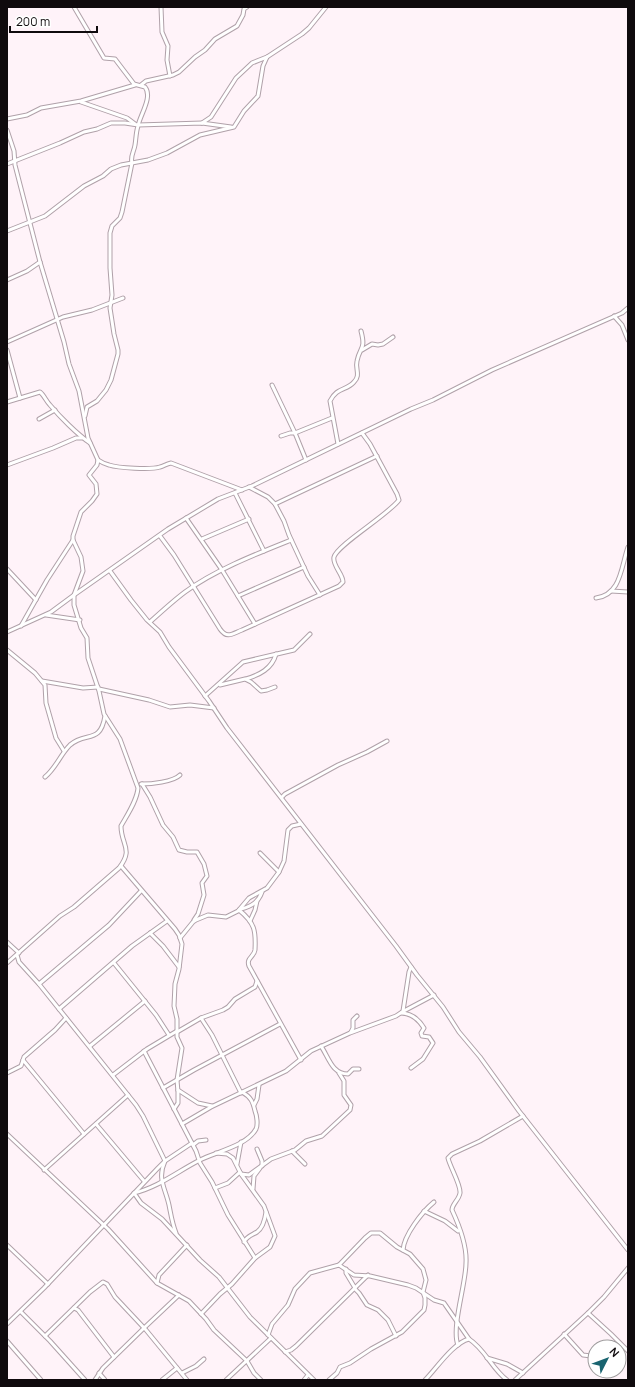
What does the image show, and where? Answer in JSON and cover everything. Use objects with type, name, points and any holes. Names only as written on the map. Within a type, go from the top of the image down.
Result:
[{"type":"street","points":[[74,7],[104,57],[115,59],[135,85]]},
{"type":"street","points":[[161,7],[162,32],[168,46],[167,60],[170,76]]},
{"type":"street","points":[[141,85],[146,81],[170,76],[179,72],[205,50],[215,39],[237,26],[243,15],[244,9],[247,7]]},
{"type":"street","points":[[202,123],[211,117],[236,78],[252,63],[267,57],[309,28],[324,8]]},
{"type":"street","points":[[7,231],[45,216],[84,186],[103,176],[111,169],[148,160],[167,153],[200,135],[233,128],[244,111],[258,96],[267,57]]},
{"type":"street","points":[[7,119],[27,115],[41,108],[77,102],[135,85],[141,85],[147,90],[147,98],[137,125],[134,150],[131,156],[132,163],[121,216],[112,226],[110,233],[112,295],[110,308],[112,326],[118,350],[115,367],[106,390],[97,401],[87,407],[84,419]]},
{"type":"street","points":[[77,102],[84,102],[99,109],[127,118],[137,125]]},
{"type":"street","points":[[7,164],[84,132],[113,123],[137,125],[202,123],[233,128]]},
{"type":"street","points":[[7,130],[14,152],[40,262],[79,391],[90,444],[98,460],[107,465],[119,467],[152,468],[161,467],[165,464],[172,463],[242,490]]},
{"type":"street","points":[[7,280],[27,271],[40,262]]},
{"type":"street","points":[[7,342],[63,317],[92,310],[122,298]]},
{"type":"street","points":[[7,632],[46,615],[186,518],[218,499],[249,487],[362,432],[433,400],[492,370],[622,313],[628,308]]},
{"type":"street","points":[[614,316],[622,325],[628,340]]},
{"type":"street","points":[[338,444],[330,401],[336,393],[349,386],[359,375],[356,363],[362,350],[364,340],[361,331]]},
{"type":"street","points":[[362,350],[372,344],[382,344],[393,337]]},
{"type":"street","points":[[7,350],[20,398]]},
{"type":"street","points":[[272,385],[306,460]]},
{"type":"street","points":[[7,402],[40,392],[55,410],[90,444]]},
{"type":"street","points":[[39,419],[55,410]]},
{"type":"street","points":[[281,436],[295,433],[332,418]]},
{"type":"street","points":[[160,536],[174,555],[224,634],[232,634],[339,586],[343,582],[343,579],[334,559],[337,552],[387,512],[399,500],[377,456],[362,432]]},
{"type":"street","points":[[7,465],[76,438],[83,438]]},
{"type":"street","points":[[275,504],[377,456]]},
{"type":"street","points":[[21,626],[47,580],[73,540],[78,517],[97,494],[96,484],[89,475],[97,465],[98,460]]},
{"type":"street","points":[[249,487],[268,497],[275,504],[304,567],[320,595]]},
{"type":"street","points":[[235,493],[264,551]]},
{"type":"street","points":[[186,518],[202,539],[255,624]]},
{"type":"street","points":[[202,539],[249,519]]},
{"type":"street","points":[[7,963],[60,916],[74,908],[121,866],[127,851],[121,828],[138,793],[137,784],[120,739],[105,716],[98,688],[89,664],[86,638],[81,628],[80,620],[74,604],[74,595],[83,571],[81,557],[73,540]]},
{"type":"street","points":[[150,622],[194,586],[222,570],[292,540]]},
{"type":"street","points":[[596,598],[602,597],[617,585],[628,547]]},
{"type":"street","points":[[238,596],[304,567]]},
{"type":"street","points":[[7,569],[36,600]]},
{"type":"street","points":[[110,571],[131,600],[160,632],[172,652],[225,725],[434,995],[459,1032],[480,1057],[523,1116],[628,1250]]},
{"type":"street","points":[[611,591],[628,592]]},
{"type":"street","points":[[46,615],[80,620]]},
{"type":"street","points":[[205,696],[243,662],[294,650],[310,634]]},
{"type":"street","points":[[7,650],[32,669],[46,688],[46,703],[56,738],[64,751]]},
{"type":"street","points":[[218,685],[254,677],[266,671],[274,661],[276,654]]},
{"type":"street","points":[[245,679],[261,691],[275,687]]},
{"type":"street","points":[[42,681],[83,688],[98,688],[149,700],[170,707],[190,705],[214,708]]},
{"type":"street","points":[[45,777],[54,769],[64,751],[77,739],[96,734],[103,726],[105,716]]},
{"type":"street","points":[[282,797],[338,765],[387,741]]},
{"type":"street","points":[[137,784],[170,780],[177,778],[180,775]]},
{"type":"street","points":[[142,784],[163,824],[179,850],[197,852],[204,864],[207,876],[202,883],[204,895],[198,914],[180,938]]},
{"type":"street","points":[[240,909],[249,898],[267,888],[279,872],[284,861],[288,830],[292,826],[301,824]]},
{"type":"street","points":[[260,853],[279,872]]},
{"type":"street","points":[[121,866],[167,921],[180,938],[182,944],[174,1006],[177,1018],[177,1037],[182,1048],[177,1080],[178,1103],[174,1109]]},
{"type":"street","points":[[39,984],[105,928],[141,891]]},
{"type":"street","points":[[250,921],[262,892]]},
{"type":"street","points":[[193,922],[208,915],[226,917],[257,901]]},
{"type":"street","points":[[240,909],[255,928],[255,950],[248,962],[280,1024],[301,1060]]},
{"type":"street","points":[[60,1009],[132,946],[167,921]]},
{"type":"street","points":[[150,933],[179,967]]},
{"type":"street","points":[[7,942],[18,954],[19,962],[60,1009],[128,1095],[143,1116],[165,1161]]},
{"type":"street","points":[[114,963],[145,1001],[169,1035]]},
{"type":"street","points":[[402,1012],[411,967]]},
{"type":"street","points":[[113,1075],[144,1051],[169,1035],[201,1018],[228,1007],[235,999],[255,987],[257,981]]},
{"type":"street","points":[[182,1124],[212,1106],[286,1071],[301,1060],[306,1054],[350,1033],[390,1019],[434,995]]},
{"type":"street","points":[[90,1046],[145,1001]]},
{"type":"street","points":[[402,1012],[409,1014],[417,1020],[424,1028],[421,1034],[422,1036],[430,1037],[433,1043],[423,1060],[411,1068]]},
{"type":"street","points":[[350,1033],[353,1028],[354,1020],[358,1016]]},
{"type":"street","points":[[7,1073],[21,1066],[24,1057],[55,1030],[66,1018]]},
{"type":"street","points":[[134,1193],[162,1183],[183,1168],[241,1142],[257,1127],[254,1105],[250,1098],[241,1092],[223,1055],[201,1018]]},
{"type":"street","points":[[163,1088],[280,1024]]},
{"type":"street","points":[[252,1190],[254,1176],[271,1158],[292,1152],[306,1141],[322,1136],[351,1108],[351,1105],[344,1094],[344,1080],[333,1068],[322,1046]]},
{"type":"street","points":[[144,1051],[228,1215],[255,1258]]},
{"type":"street","points":[[23,1060],[84,1134]]},
{"type":"street","points":[[339,1073],[348,1074],[353,1069],[359,1069]]},
{"type":"street","points":[[254,1105],[257,1099],[259,1084]]},
{"type":"street","points":[[178,1090],[198,1103],[212,1106]]},
{"type":"street","points":[[44,1170],[128,1095]]},
{"type":"street","points":[[458,1345],[456,1339],[457,1322],[466,1265],[466,1253],[452,1208],[458,1199],[460,1190],[448,1162],[448,1157],[523,1116]]},
{"type":"street","points":[[96,1124],[144,1182]]},
{"type":"street","points":[[7,1134],[112,1233],[157,1282],[189,1301],[214,1330],[247,1361],[254,1373],[261,1380]]},
{"type":"street","points":[[7,1324],[21,1312],[165,1161],[192,1144],[198,1141],[206,1140]]},
{"type":"street","points":[[237,1166],[241,1142]]},
{"type":"street","points":[[257,1149],[262,1161],[262,1167]]},
{"type":"street","points":[[292,1152],[305,1164]]},
{"type":"street","points":[[201,1314],[255,1258],[270,1247],[276,1236],[262,1202],[252,1190],[231,1156],[216,1153]]},
{"type":"street","points":[[165,1161],[161,1169],[162,1183],[169,1204],[172,1224],[176,1234]]},
{"type":"street","points":[[241,1173],[249,1175],[262,1167]]},
{"type":"street","points":[[215,1188],[228,1183],[241,1173]]},
{"type":"street","points":[[134,1193],[141,1203],[162,1219],[219,1278],[250,1317],[314,1380]]},
{"type":"street","points":[[403,1250],[405,1241],[419,1216],[434,1202]]},
{"type":"street","points":[[424,1211],[445,1221],[460,1232]]},
{"type":"street","points":[[244,1242],[247,1237],[260,1228],[266,1212]]},
{"type":"street","points":[[226,1380],[247,1361],[270,1336],[272,1324],[285,1311],[295,1289],[306,1276],[310,1273],[339,1265],[371,1233],[380,1233],[397,1247],[410,1254],[425,1272],[426,1280],[423,1292],[426,1302],[424,1310],[412,1323],[396,1336],[371,1349],[350,1363],[340,1367],[337,1373],[329,1380]]},
{"type":"street","points":[[7,1245],[48,1284]]},
{"type":"street","points":[[157,1282],[159,1275],[187,1245]]},
{"type":"street","points":[[339,1265],[354,1275],[368,1275],[408,1285],[423,1292],[434,1300],[444,1303],[468,1339],[479,1348],[507,1380]]},
{"type":"street","points":[[515,1380],[588,1313],[604,1297],[628,1268]]},
{"type":"street","points":[[346,1269],[346,1273],[367,1305],[378,1310],[388,1320],[396,1336]]},
{"type":"street","points":[[285,1352],[296,1346],[368,1275]]},
{"type":"street","points":[[45,1336],[90,1292],[103,1282],[107,1284],[115,1297],[144,1328],[187,1380]]},
{"type":"street","points":[[95,1380],[99,1373],[114,1357],[179,1295]]},
{"type":"street","points":[[74,1308],[78,1310],[114,1357]]},
{"type":"street","points":[[21,1312],[50,1340],[85,1380]]},
{"type":"street","points":[[588,1313],[628,1351]]},
{"type":"street","points":[[564,1334],[583,1355],[587,1356]]},
{"type":"street","points":[[425,1380],[458,1345],[468,1339]]},
{"type":"street","points":[[7,1341],[41,1380]]},
{"type":"street","points":[[487,1358],[507,1364],[523,1374]]},
{"type":"street","points":[[182,1373],[196,1366],[204,1359]]},
{"type":"street","points":[[162,1380],[177,1368]]},
{"type":"street","points":[[99,1373],[105,1380]]},
{"type":"street","points":[[304,1380],[308,1374]]}]
